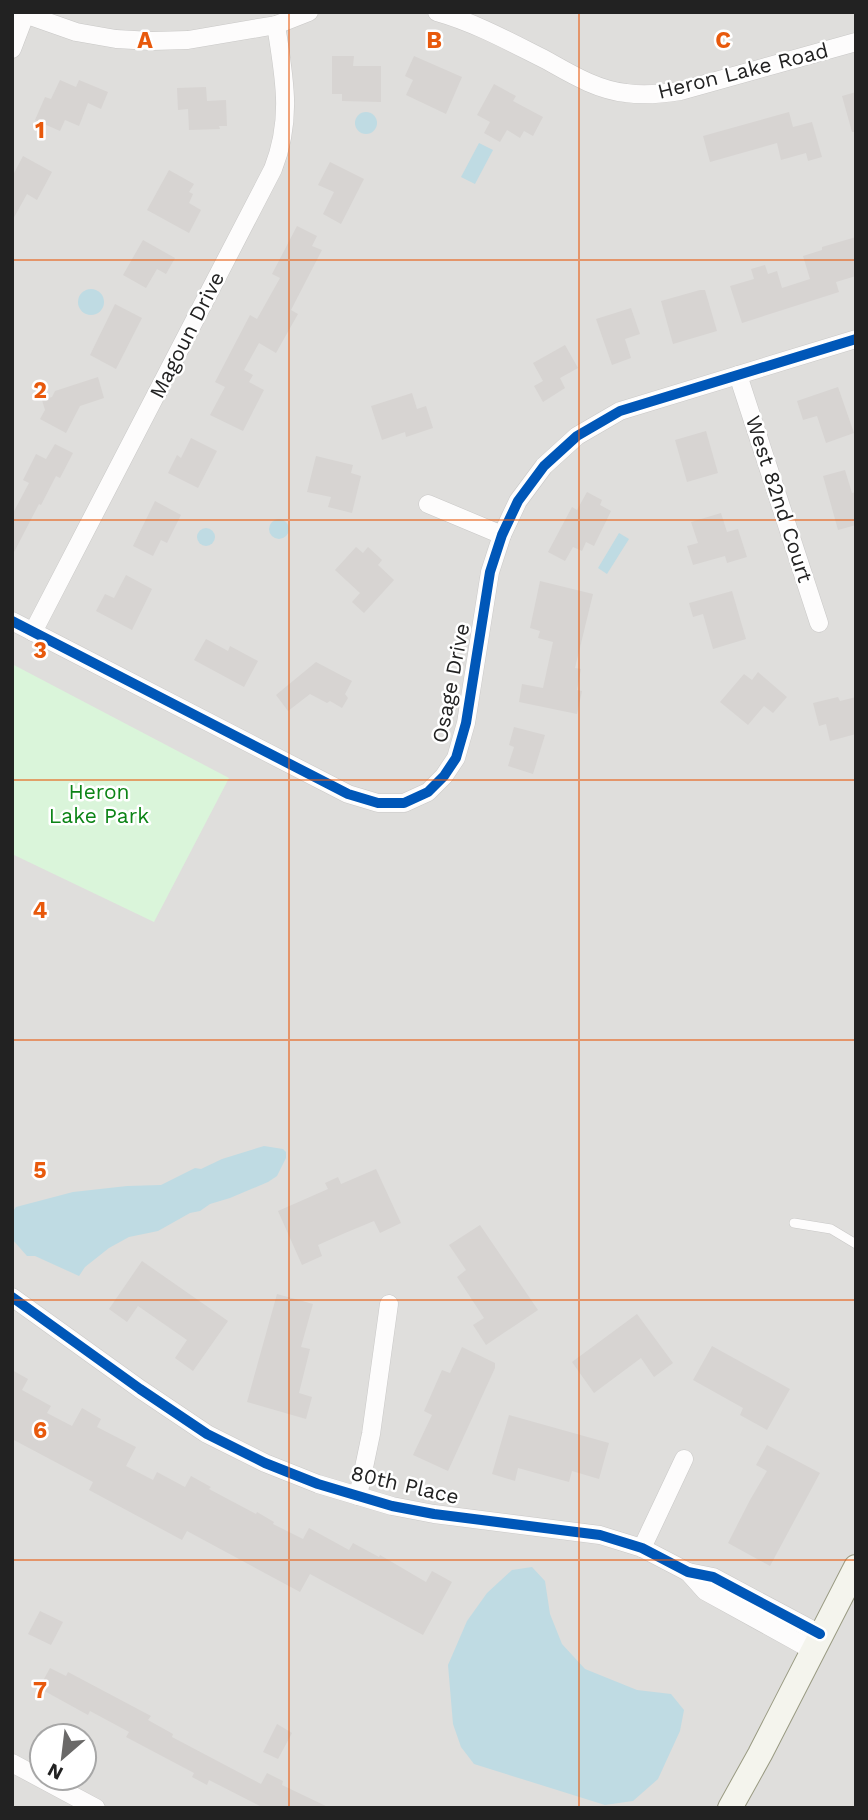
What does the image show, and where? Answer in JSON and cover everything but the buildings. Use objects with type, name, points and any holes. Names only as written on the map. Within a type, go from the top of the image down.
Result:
[{"type":"street","points":[[12,49],[22,13],[76,32],[152,41],[188,40],[276,25],[309,12]]},
{"type":"street","name":"Heron Lake Road","points":[[437,12],[489,30],[599,86],[624,93],[655,95],[680,91],[856,42]]},
{"type":"street","name":"Magoun Drive","points":[[33,632],[277,159],[285,129],[286,88],[276,25]]},
{"type":"street","name":"Osage Drive","points":[[12,621],[348,794],[378,803],[404,803],[428,792],[444,776],[456,758],[466,723],[490,572],[502,535],[518,501],[544,466],[577,436],[620,411],[856,339]]},
{"type":"street","name":"West 82nd Court","points":[[738,375],[819,623]]},
{"type":"street","points":[[428,504],[502,535]]},
{"type":"street","name":"80th Place","points":[[12,1297],[207,1434],[265,1463],[318,1484],[392,1506],[434,1514],[600,1535],[642,1548],[688,1572],[713,1577],[816,1642]]},
{"type":"street","points":[[358,1496],[371,1434],[388,1304]]},
{"type":"street","points":[[642,1548],[684,1459]]},
{"type":"street","points":[[730,1808],[856,1567]]},
{"type":"street","points":[[12,1763],[96,1808]]},
{"type":"lane","points":[[794,1223],[831,1229],[856,1244]]},
{"type":"shaded area","points":[[12,12],[856,12],[856,1808],[12,1808]]},
{"type":"green space","name":"Heron Lake Park","points":[[12,664],[229,778],[154,922],[12,854]]},
{"type":"water","points":[[366,112],[374,115],[377,123],[374,131],[366,134],[358,131],[355,123],[358,115]]},
{"type":"water","points":[[479,143],[493,150],[475,184],[461,177]]},
{"type":"water","points":[[91,289],[100,293],[104,302],[100,311],[91,315],[82,311],[78,302],[82,293]]},
{"type":"water","points":[[275,519],[283,519],[289,529],[283,539],[275,539],[269,533],[269,525]]},
{"type":"water","points":[[202,528],[210,528],[215,537],[213,544],[202,546],[197,541],[197,533]]},
{"type":"water","points":[[619,533],[629,539],[607,574],[598,568]]},
{"type":"water","points":[[264,1146],[283,1149],[286,1152],[286,1158],[277,1176],[190,1213],[158,1231],[129,1237],[109,1248],[85,1267],[79,1276],[35,1256],[27,1256],[12,1239],[12,1213],[16,1207],[73,1192],[161,1185],[195,1168],[201,1169],[222,1159]]},
{"type":"water","points":[[532,1567],[545,1581],[550,1614],[562,1644],[585,1669],[637,1690],[671,1694],[684,1710],[680,1731],[658,1779],[633,1801],[605,1805],[474,1764],[461,1747],[453,1724],[448,1665],[467,1621],[487,1593],[512,1570]]},
{"type":"cycle path","points":[[12,621],[348,794],[378,803],[404,803],[428,792],[444,776],[456,758],[466,723],[490,572],[502,535],[518,501],[544,466],[577,436],[620,411],[856,339]]},
{"type":"cycle path","points":[[12,1297],[207,1434],[265,1463],[318,1484],[392,1506],[434,1514],[600,1535],[642,1548],[688,1572],[713,1577],[820,1634]]}]
